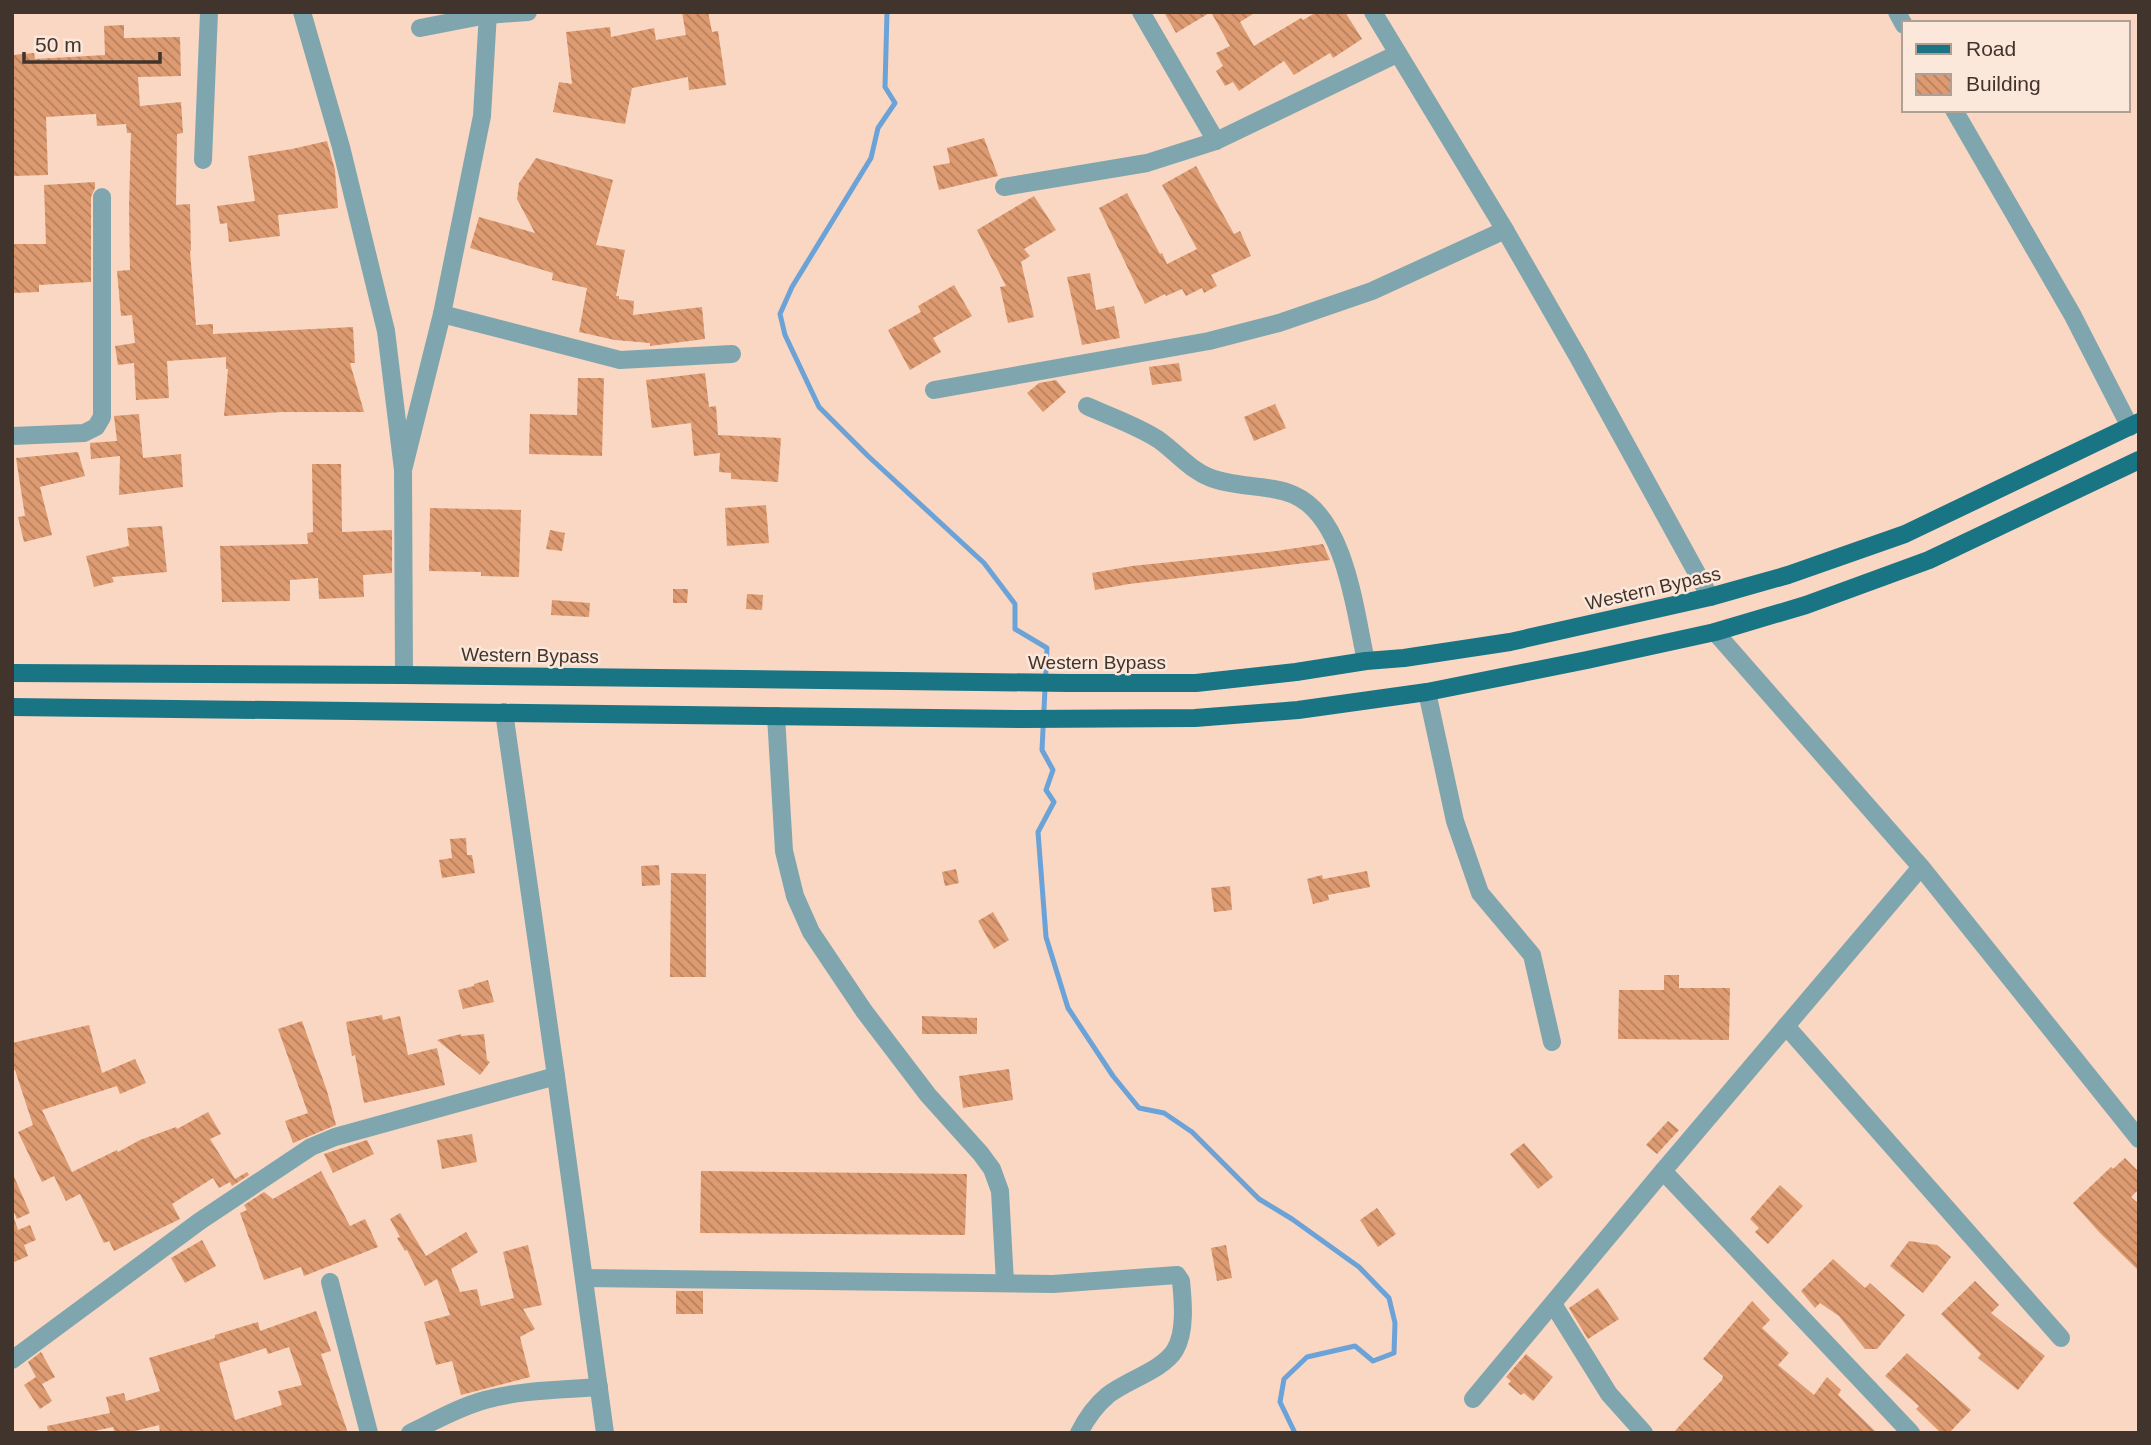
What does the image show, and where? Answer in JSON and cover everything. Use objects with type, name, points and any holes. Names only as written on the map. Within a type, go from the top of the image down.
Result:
[{"type":"main road","name":"Western Bypass","points":[[12,673],[1196,683],[1296,672],[1510,642],[1710,597],[1788,575],[1905,534],[2134,425]]},
{"type":"main road","points":[[12,706],[1025,719],[1195,718],[1298,710],[1427,692],[1587,660],[1715,632],[1806,605],[1928,560],[2139,460]]},
{"type":"street","points":[[203,160],[209,12]]},
{"type":"street","points":[[302,12],[341,147],[386,331],[403,470],[404,675]]},
{"type":"street","points":[[420,28],[487,14],[528,12]]},
{"type":"street","points":[[1141,12],[1216,141]]},
{"type":"street","points":[[1373,12],[1505,230],[1710,597]]},
{"type":"street","points":[[403,470],[442,314],[482,116],[487,14]]},
{"type":"street","points":[[1004,187],[1147,163],[1216,141],[1397,54]]},
{"type":"street","points":[[1955,112],[2134,425]]},
{"type":"street","points":[[12,436],[84,433],[96,427],[102,417],[102,197]]},
{"type":"street","points":[[934,390],[1209,341],[1279,323],[1372,291],[1505,230]]},
{"type":"street","points":[[442,314],[620,360],[732,354]]},
{"type":"street","points":[[1087,406],[1159,440],[1189,466],[1209,477],[1231,484],[1295,495],[1311,507],[1329,528],[1342,554],[1366,661]]},
{"type":"street","points":[[1715,632],[1921,867],[2135,1129]]},
{"type":"street","points":[[1427,692],[1455,821],[1479,893],[1532,955],[1552,1042]]},
{"type":"street","points":[[503,712],[605,1433]]},
{"type":"street","points":[[776,716],[785,851],[795,896],[811,932],[864,1011],[928,1095],[992,1170],[1000,1191],[1005,1283]]},
{"type":"street","points":[[1473,1399],[1921,867]]},
{"type":"street","points":[[1786,1026],[2061,1338]]},
{"type":"street","points":[[12,1360],[200,1221],[311,1147],[335,1137],[556,1076]]},
{"type":"street","points":[[1663,1171],[1911,1433]]},
{"type":"street","points":[[584,1278],[1053,1284],[1177,1275],[1181,1281],[1181,1333],[1175,1350],[1166,1360],[1109,1394],[1085,1421],[1079,1433]]},
{"type":"street","points":[[330,1282],[369,1433]]},
{"type":"street","points":[[1553,1304],[1609,1394],[1644,1433]]},
{"type":"street","points":[[410,1433],[457,1409],[485,1400],[513,1394],[599,1387]]},
{"type":"building","points":[[682,12],[708,12],[712,32],[718,31],[726,85],[689,90],[688,77],[632,88],[625,124],[553,112],[559,82],[572,84],[566,32],[610,27],[611,37],[654,28],[656,40],[686,35]]},
{"type":"building","points":[[1164,12],[1211,12],[1176,33]]},
{"type":"building","points":[[1211,12],[1256,12],[1240,22],[1254,46],[1301,18],[1303,20],[1317,12],[1345,12],[1362,39],[1333,58],[1330,53],[1294,75],[1284,61],[1239,91],[1233,82],[1225,86],[1216,71],[1223,66],[1216,53],[1230,46]]},
{"type":"building","points":[[124,25],[124,38],[180,37],[181,76],[138,77],[140,106],[181,102],[183,133],[177,134],[176,205],[190,204],[190,251],[196,325],[213,324],[213,334],[353,327],[355,363],[350,363],[364,412],[281,412],[224,416],[228,369],[226,357],[167,361],[169,398],[136,400],[134,363],[118,365],[115,346],[135,343],[132,315],[121,316],[117,271],[130,270],[131,133],[127,133],[126,124],[97,126],[96,114],[46,117],[48,175],[12,176],[12,55],[34,53],[35,59],[105,55],[104,26]]},
{"type":"building","points":[[984,138],[998,176],[939,190],[933,166],[950,163],[947,148]]},
{"type":"building","points":[[327,141],[335,170],[338,208],[278,215],[280,236],[229,242],[227,223],[220,224],[217,206],[255,201],[248,156]]},
{"type":"building","points":[[536,158],[613,180],[596,245],[625,250],[616,296],[634,301],[633,315],[702,307],[705,339],[650,346],[650,343],[615,340],[579,332],[587,288],[552,280],[553,273],[470,248],[479,217],[535,233],[517,199],[519,183]]},
{"type":"building","points":[[1196,166],[1234,234],[1240,231],[1251,256],[1211,275],[1217,286],[1204,293],[1202,288],[1186,296],[1182,289],[1145,304],[1099,208],[1127,193],[1167,264],[1197,249],[1162,185]]},
{"type":"building","points":[[95,182],[91,197],[91,282],[39,285],[39,292],[12,293],[12,244],[46,244],[44,185]]},
{"type":"building","points":[[1034,196],[1056,230],[1024,249],[1030,256],[1021,262],[1034,317],[1008,323],[1000,287],[1006,286],[977,230]]},
{"type":"building","points":[[1090,273],[1096,310],[1114,306],[1120,338],[1082,345],[1067,277]]},
{"type":"building","points":[[954,285],[972,316],[933,338],[941,352],[910,370],[888,330],[921,312],[918,306]]},
{"type":"building","points":[[1179,363],[1182,381],[1152,385],[1149,367]]},
{"type":"building","points":[[705,373],[709,407],[716,406],[718,435],[781,438],[778,482],[731,479],[731,473],[719,472],[720,453],[694,456],[691,423],[652,428],[646,380]]},
{"type":"building","points":[[578,378],[604,378],[602,456],[529,454],[530,414],[577,415]]},
{"type":"building","points":[[1056,380],[1066,392],[1043,412],[1027,393],[1039,383]]},
{"type":"building","points":[[1275,404],[1286,428],[1254,441],[1244,417]]},
{"type":"building","points":[[139,414],[143,458],[181,454],[183,487],[119,495],[120,456],[91,459],[90,443],[117,441],[114,416]]},
{"type":"building","points":[[78,452],[85,476],[40,487],[52,535],[24,542],[18,517],[25,516],[16,458]]},
{"type":"building","points":[[312,464],[341,464],[342,532],[392,530],[392,573],[363,575],[364,597],[319,599],[318,578],[290,580],[290,601],[222,602],[220,546],[308,544],[307,533],[313,532]]},
{"type":"building","points":[[766,505],[769,543],[727,546],[725,508]]},
{"type":"building","points":[[430,508],[521,510],[519,577],[481,576],[481,572],[429,571]]},
{"type":"building","points":[[162,526],[167,572],[112,577],[114,582],[94,587],[86,556],[129,546],[127,528]]},
{"type":"building","points":[[550,530],[565,533],[562,551],[546,549]]},
{"type":"building","points":[[1323,544],[1330,560],[1095,590],[1092,573],[1132,566]]},
{"type":"building","points":[[673,589],[688,589],[687,603],[673,603]]},
{"type":"building","points":[[747,594],[763,595],[762,610],[746,609]]},
{"type":"building","points":[[552,600],[590,603],[589,617],[551,615]]},
{"type":"building","points":[[466,838],[467,855],[472,855],[475,873],[442,878],[439,860],[452,858],[450,839]]},
{"type":"building","points":[[659,865],[660,885],[642,886],[641,866]]},
{"type":"building","points":[[956,869],[959,883],[945,886],[942,872]]},
{"type":"building","points":[[1367,871],[1370,887],[1328,895],[1329,900],[1313,904],[1307,879],[1322,875],[1323,879]]},
{"type":"building","points":[[671,873],[706,874],[706,977],[670,977]]},
{"type":"building","points":[[1230,886],[1232,910],[1214,912],[1211,888]]},
{"type":"building","points":[[993,912],[1009,940],[994,949],[978,921]]},
{"type":"building","points":[[1664,975],[1679,975],[1679,988],[1730,988],[1729,1040],[1618,1039],[1619,990],[1664,990]]},
{"type":"building","points":[[488,980],[494,1002],[463,1009],[458,990]]},
{"type":"building","points":[[382,1015],[383,1020],[400,1016],[408,1055],[437,1048],[445,1085],[364,1103],[346,1022]]},
{"type":"building","points":[[922,1016],[977,1018],[977,1034],[922,1034]]},
{"type":"building","points":[[302,1021],[336,1125],[293,1143],[285,1121],[308,1113],[278,1029]]},
{"type":"building","points":[[89,1025],[102,1073],[135,1059],[146,1083],[120,1094],[117,1086],[42,1110],[72,1172],[140,1140],[176,1127],[177,1129],[208,1112],[221,1134],[210,1139],[235,1179],[247,1172],[249,1175],[232,1186],[230,1182],[219,1188],[213,1178],[172,1204],[180,1219],[114,1251],[109,1241],[104,1243],[80,1194],[66,1201],[54,1176],[42,1182],[18,1132],[33,1125],[15,1070],[12,1070],[12,1043]]},
{"type":"building","points":[[461,1034],[484,1034],[487,1060],[490,1062],[480,1075],[437,1040]]},
{"type":"building","points":[[1009,1069],[1013,1100],[963,1108],[959,1076]]},
{"type":"building","points":[[1668,1121],[1679,1130],[1657,1154],[1646,1145]]},
{"type":"building","points":[[472,1134],[477,1162],[442,1169],[437,1140]]},
{"type":"building","points":[[367,1140],[374,1154],[333,1173],[324,1154]]},
{"type":"building","points":[[1524,1143],[1553,1177],[1538,1189],[1510,1154]]},
{"type":"building","points":[[2125,1158],[2139,1172],[2139,1189],[2131,1197],[2139,1204],[2139,1271],[2073,1203],[2111,1167],[2113,1169]]},
{"type":"building","points":[[321,1171],[350,1226],[365,1219],[378,1247],[304,1276],[301,1267],[264,1280],[240,1213],[247,1210],[244,1205],[264,1192],[273,1199]]},
{"type":"building","points":[[701,1171],[967,1174],[965,1235],[700,1233]]},
{"type":"building","points":[[12,1172],[30,1213],[17,1219],[12,1208]]},
{"type":"building","points":[[1780,1185],[1803,1206],[1768,1244],[1755,1232],[1759,1228],[1750,1219]]},
{"type":"building","points":[[1377,1208],[1396,1234],[1378,1247],[1360,1220]]},
{"type":"building","points":[[400,1213],[426,1256],[466,1232],[478,1252],[451,1269],[460,1292],[477,1289],[481,1306],[514,1298],[503,1252],[528,1245],[542,1305],[523,1309],[535,1329],[520,1337],[530,1377],[461,1395],[452,1361],[436,1365],[424,1322],[450,1315],[437,1279],[425,1286],[407,1250],[405,1251],[397,1238],[400,1237],[390,1219]]},
{"type":"building","points":[[12,1218],[18,1230],[30,1225],[36,1240],[24,1245],[28,1256],[12,1263]]},
{"type":"building","points":[[202,1240],[216,1266],[185,1283],[171,1258]]},
{"type":"building","points":[[1909,1241],[1937,1245],[1951,1257],[1923,1293],[1890,1266]]},
{"type":"building","points":[[1226,1245],[1232,1278],[1217,1281],[1211,1248]]},
{"type":"building","points":[[1833,1259],[1865,1288],[1870,1283],[1905,1315],[1877,1349],[1865,1349],[1839,1316],[1820,1303],[1815,1308],[1801,1291]]},
{"type":"building","points":[[1975,1281],[1999,1305],[1991,1313],[2045,1356],[2018,1390],[1978,1358],[1981,1354],[1941,1314]]},
{"type":"building","points":[[1598,1288],[1619,1319],[1588,1339],[1569,1308]]},
{"type":"building","points":[[676,1291],[703,1291],[703,1314],[676,1314]]},
{"type":"building","points":[[1752,1301],[1770,1320],[1762,1328],[1789,1353],[1778,1365],[1814,1395],[1827,1377],[1841,1390],[1838,1395],[1877,1433],[1673,1433],[1722,1380],[1723,1376],[1703,1359]]},
{"type":"building","points":[[316,1311],[331,1351],[321,1354],[348,1433],[160,1433],[159,1425],[127,1433],[115,1433],[113,1427],[85,1433],[48,1433],[47,1426],[110,1413],[106,1397],[124,1393],[126,1401],[160,1391],[149,1358],[258,1322],[260,1331]],"holes":[[[289,1347],[302,1385],[278,1391],[282,1405],[235,1420],[219,1363],[266,1348],[268,1354]]]},
{"type":"building","points":[[41,1352],[55,1377],[42,1384],[52,1401],[40,1409],[24,1385],[36,1377],[28,1362]]},
{"type":"building","points":[[1907,1353],[1971,1410],[1949,1433],[1941,1433],[1916,1409],[1919,1406],[1885,1376]]},
{"type":"building","points":[[1526,1354],[1553,1377],[1533,1401],[1508,1384],[1511,1381],[1506,1377]]},
{"type":"waterway","points":[[887,12],[885,87],[895,103],[878,128],[871,158],[792,287],[780,314],[785,335],[819,407],[984,563],[1015,604],[1015,629],[1047,648],[1042,750],[1053,770],[1046,790],[1054,802],[1038,832],[1046,937],[1068,1008],[1113,1076],[1139,1108],[1164,1113],[1192,1132],[1259,1199],[1359,1267],[1389,1298],[1395,1323],[1394,1353],[1373,1361],[1355,1346],[1307,1357],[1284,1379],[1280,1402],[1295,1433]]}]
